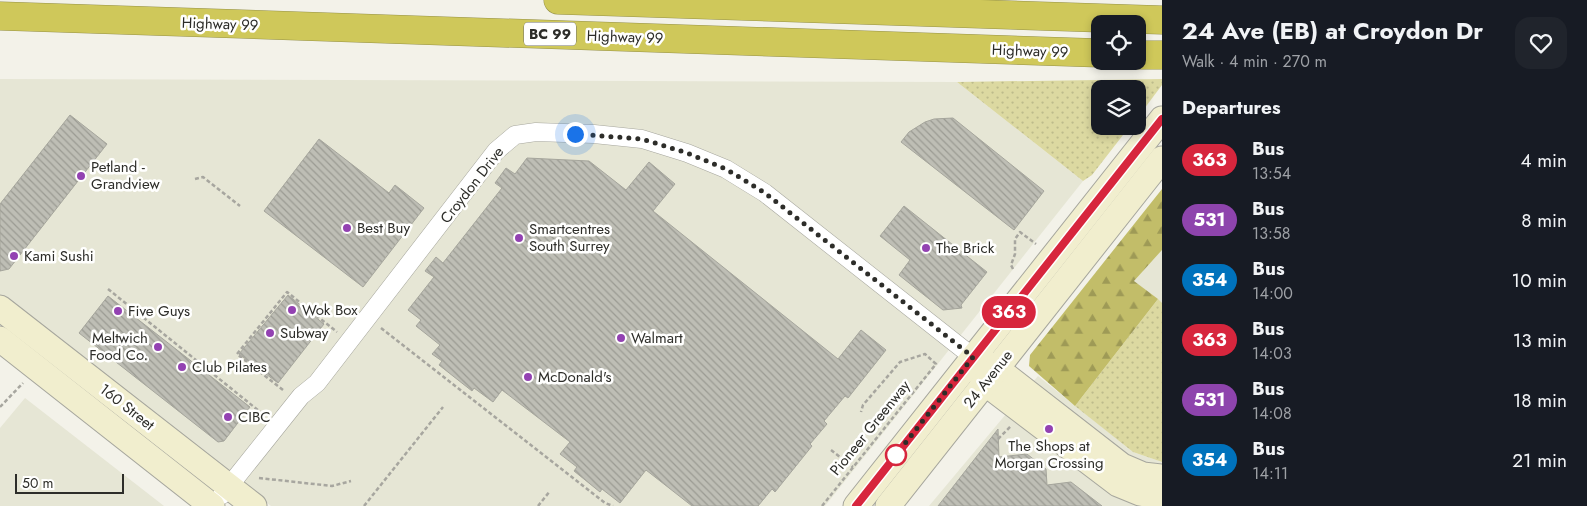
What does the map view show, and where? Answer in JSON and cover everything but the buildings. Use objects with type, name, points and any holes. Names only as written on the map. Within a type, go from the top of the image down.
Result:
[{"type":"highway","name":"BC 99","points":[[558,0],[1162,20]]},
{"type":"highway","name":"Highway 99","points":[[0,16],[1091,53]]},
{"type":"highway","points":[[1146,55],[1162,55]]},
{"type":"street","name":"24 Avenue","points":[[856,506],[1162,119]]},
{"type":"street","name":"Croydon Drive","points":[[213,506],[301,396],[317,383],[452,212],[496,150],[515,135],[536,132],[642,139],[687,153],[726,169],[765,193],[973,357],[991,376],[1118,484],[1140,493],[1162,497]]},
{"type":"street","name":"24 Avenue","points":[[888,506],[1162,159]]},
{"type":"street","name":"160 Street","points":[[0,308],[254,506]]},
{"type":"street","name":"160 Street","points":[[0,339],[213,506]]},
{"type":"street","name":"Croydon Drive","points":[[991,376],[1122,466],[1143,475],[1162,476]]},
{"type":"path","points":[[195,179],[202,177],[240,206]]},
{"type":"path","points":[[1014,269],[1011,266],[1015,254],[1015,239],[1020,232],[1036,244]]},
{"type":"path","points":[[108,289],[264,415]]},
{"type":"path","points":[[283,390],[237,354],[288,292],[338,332]]},
{"type":"path","points":[[379,327],[564,473],[605,503],[613,506]]},
{"type":"path","name":"Pioneer Greenway","points":[[822,506],[936,364],[925,354],[900,362],[863,405],[861,412]]},
{"type":"path","points":[[0,407],[23,383]]},
{"type":"path","points":[[364,506],[443,407]]},
{"type":"path","points":[[998,439],[1011,426]]},
{"type":"path","points":[[832,450],[853,467]]},
{"type":"path","points":[[259,478],[332,486],[351,482]]},
{"type":"path","points":[[538,506],[550,491]]},
{"type":"shaded area","name":"Smartcentres South Surrey","points":[[0,79],[957,82],[1083,181],[825,506],[271,506],[0,296]]},
{"type":"shaded area","points":[[1162,79],[1162,85],[1146,106],[1146,80],[1094,80]]},
{"type":"shaded area","points":[[1091,80],[1091,135],[1123,135],[1092,175],[1083,181],[957,82]]},
{"type":"shaded area","points":[[1162,250],[1162,303],[1134,281]]},
{"type":"shaded area","points":[[1158,299],[1162,303],[1162,462],[1133,452],[1075,406]]},
{"type":"shaded area","name":"The Shops at Morgan Crossing","points":[[1038,376],[1133,452],[1162,462],[1162,506],[929,506]]},
{"type":"shaded area","points":[[25,398],[164,506],[0,506],[0,428]]},
{"type":"green space","points":[[1162,189],[1162,250],[1134,281],[1158,299],[1075,406],[1029,366],[1030,355]]},
{"type":"bus line","name":"363","points":[[856,506],[1162,119]]},
{"type":"place","name":"Petland - Grandview","points":[[81,176]]},
{"type":"place","name":"Best Buy","points":[[347,228]]},
{"type":"place","name":"Smartcentres South Surrey","points":[[519,238]]},
{"type":"place","name":"The Brick","points":[[926,248]]},
{"type":"place","name":"Kami Sushi","points":[[14,256]]},
{"type":"place","name":"Wok Box","points":[[292,310]]},
{"type":"place","name":"Five Guys","points":[[118,311]]},
{"type":"place","name":"Subway","points":[[270,333]]},
{"type":"place","name":"Walmart","points":[[621,338]]},
{"type":"place","name":"Meltwich Food Co.","points":[[158,347]]},
{"type":"place","name":"Club Pilates","points":[[182,367]]},
{"type":"place","name":"McDonald's","points":[[528,377]]},
{"type":"place","name":"CIBC","points":[[228,417]]},
{"type":"place","name":"The Shops at Morgan Crossing","points":[[1049,429]]},
{"type":"route","points":[[575,134],[642,139],[687,153],[726,169],[765,193],[973,357],[896,455]]}]
